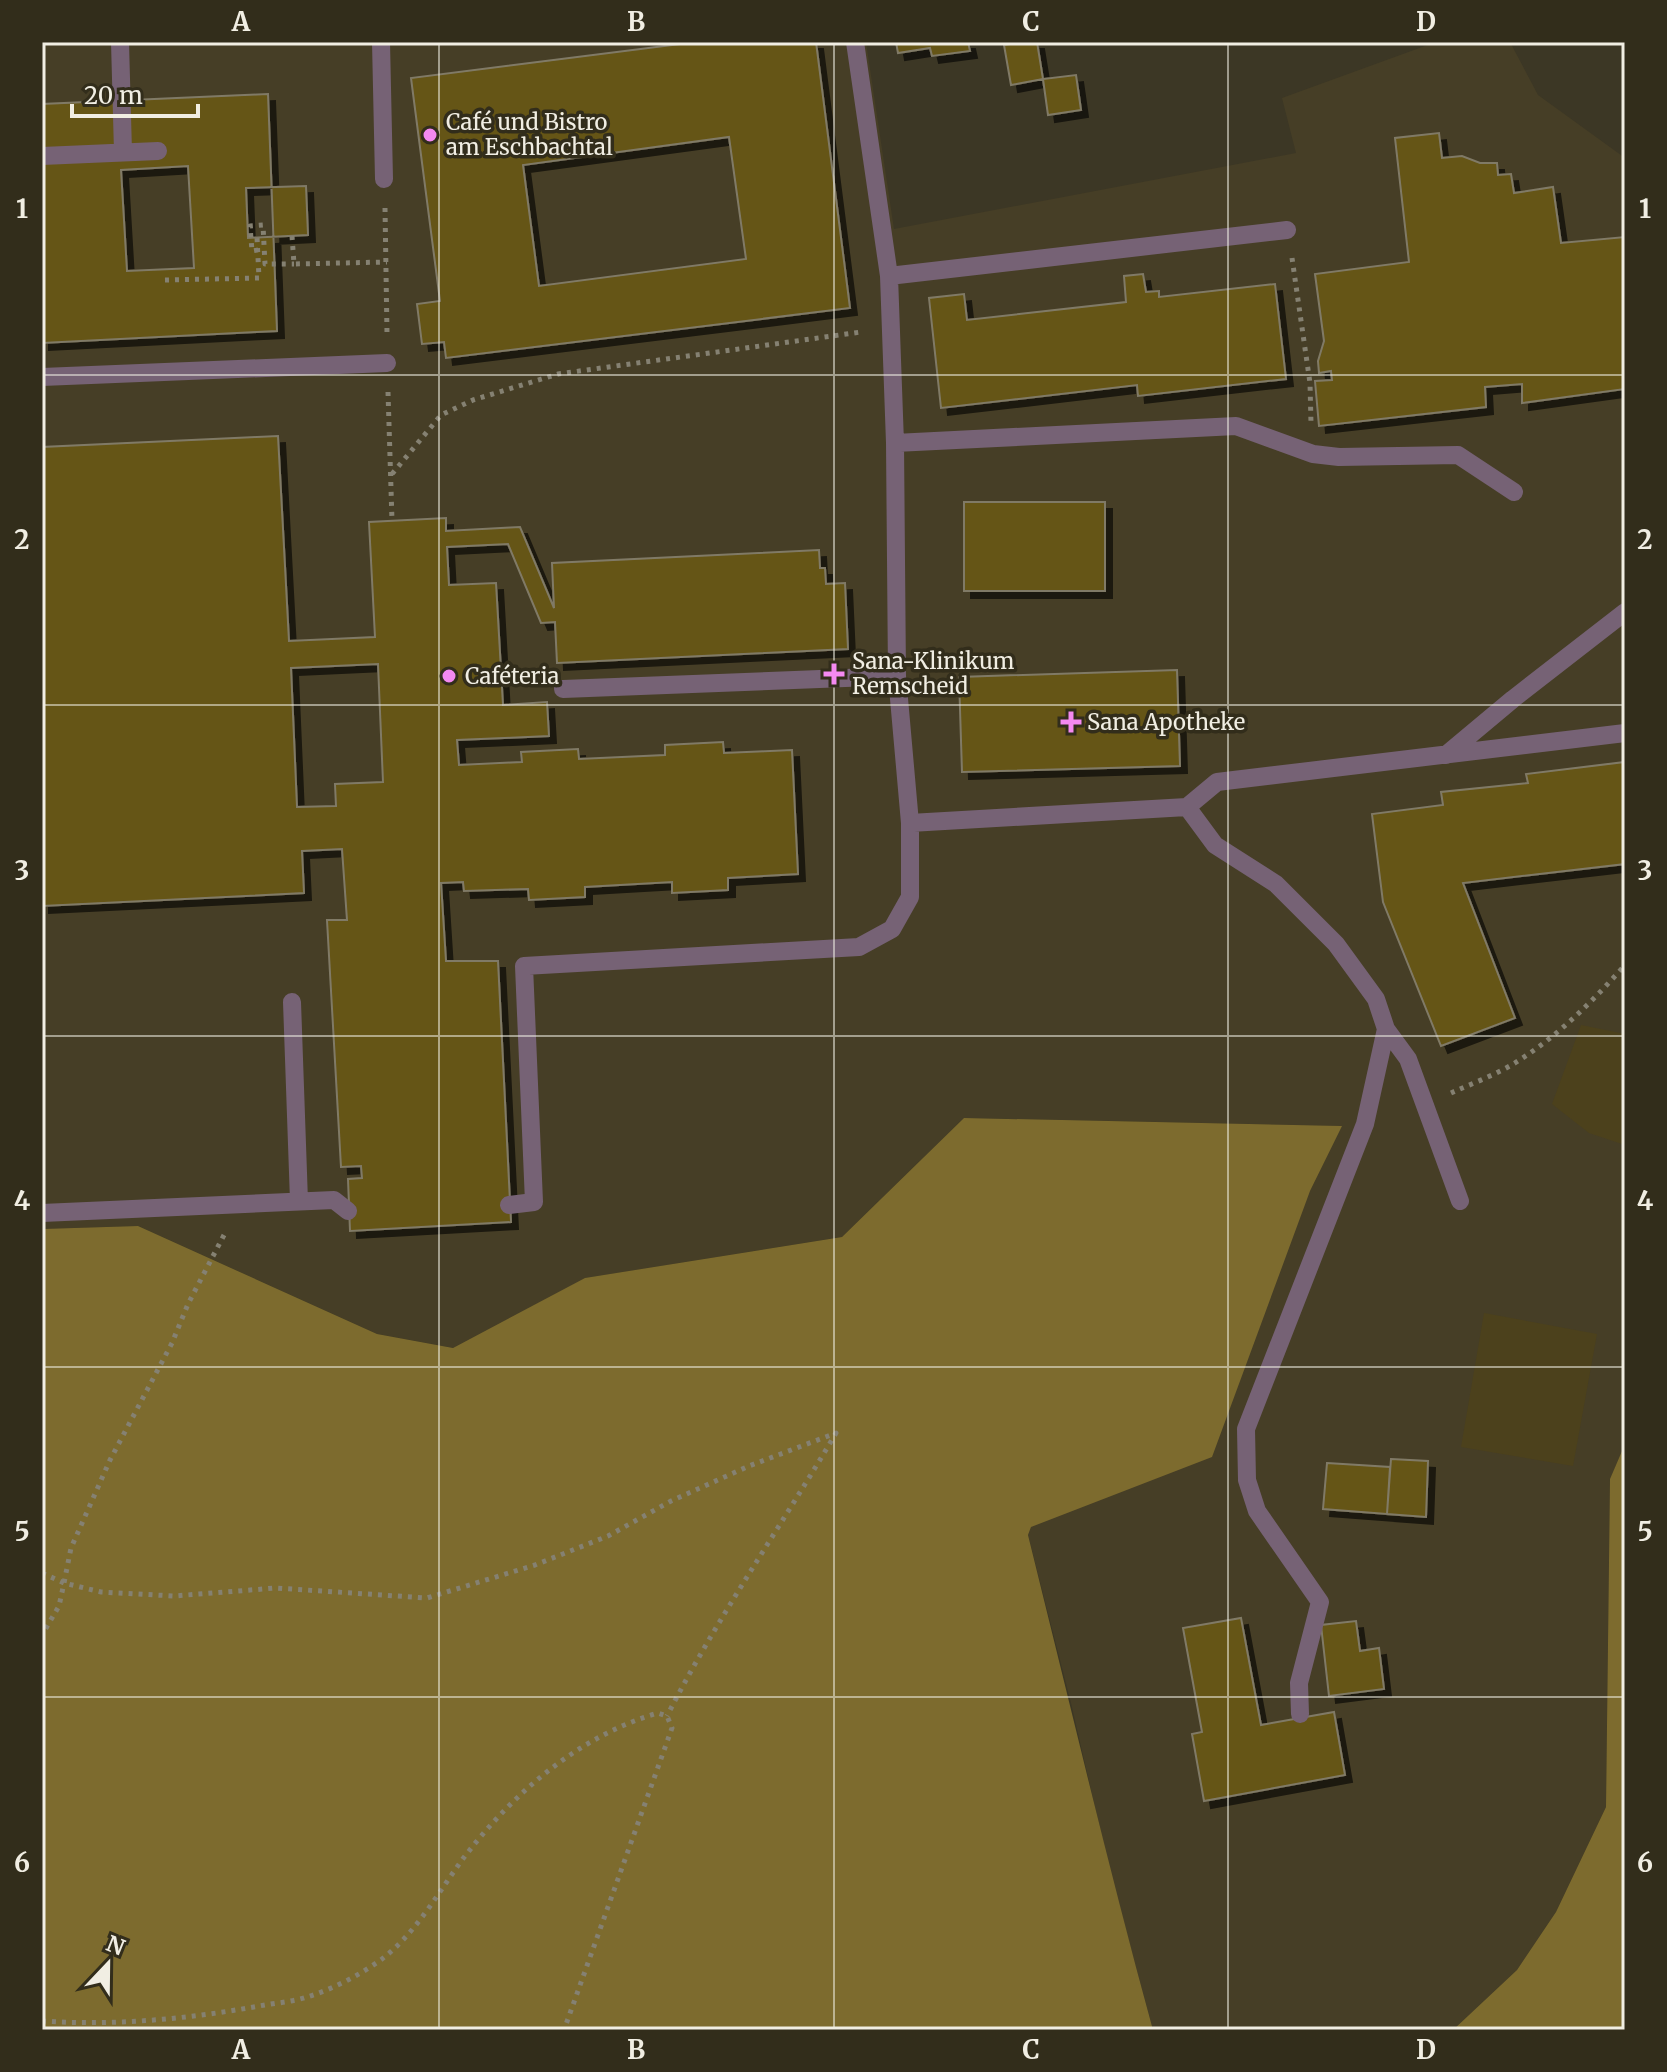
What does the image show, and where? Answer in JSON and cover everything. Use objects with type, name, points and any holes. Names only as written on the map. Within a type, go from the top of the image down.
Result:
[{"type":"lane","points":[[120,42],[123,152]]},
{"type":"lane","points":[[381,42],[384,179]]},
{"type":"lane","points":[[509,1205],[534,1202],[524,966],[859,947],[892,929],[910,897],[910,823],[897,676],[893,328],[889,276],[855,42]]},
{"type":"lane","points":[[42,156],[158,151]]},
{"type":"lane","points":[[889,276],[1287,230]]},
{"type":"lane","points":[[42,377],[387,363]]},
{"type":"lane","points":[[895,443],[1236,426],[1313,454],[1339,457],[1458,455],[1514,492]]},
{"type":"lane","points":[[1444,756],[1625,612]]},
{"type":"lane","points":[[563,689],[897,676]]},
{"type":"lane","points":[[910,823],[1187,807],[1217,782],[1625,733]]},
{"type":"lane","points":[[1187,807],[1215,845],[1276,884],[1336,944],[1376,999],[1386,1029],[1408,1059],[1460,1201]]},
{"type":"lane","points":[[292,1002],[299,1201]]},
{"type":"lane","points":[[1300,1714],[1299,1683],[1320,1602],[1257,1511],[1247,1480],[1246,1429],[1365,1124],[1386,1029]]},
{"type":"lane","points":[[42,1213],[334,1200],[348,1211]]},
{"type":"path","points":[[258,250],[252,251],[250,226],[263,225],[265,264],[387,262],[384,179]]},
{"type":"path","points":[[1287,230],[1310,383]]},
{"type":"path","points":[[292,236],[294,264]]},
{"type":"path","points":[[165,280],[259,278],[257,237]]},
{"type":"path","points":[[392,474],[441,415],[473,400],[558,374],[893,328]]},
{"type":"path","points":[[1424,1104],[1515,1063],[1581,1012],[1625,965]]},
{"type":"path","points":[[42,1635],[59,1606],[71,1548],[110,1460],[172,1343],[188,1304],[222,1239],[235,1204]]},
{"type":"path","points":[[42,1573],[64,1583],[101,1592],[174,1596],[276,1588],[427,1598],[535,1565],[608,1536],[671,1501],[749,1466],[836,1433],[759,1562],[697,1657],[667,1716]]},
{"type":"path","points":[[42,2021],[153,2020],[229,2012],[306,1998],[350,1979],[383,1958],[406,1937],[486,1830],[549,1770],[597,1738],[658,1713],[667,1716],[672,1728],[564,2030]]},
{"type":"shaded area","name":"Sana-Klinikum Remscheid","points":[[42,42],[866,42],[894,229],[1296,153],[1282,98],[1436,42],[1510,42],[1538,95],[1625,158],[1625,1444],[1610,1480],[1606,1807],[1556,1912],[1517,1970],[1453,2030],[1153,2030],[1109,1868],[1028,1535],[1031,1527],[1310,1191],[1341,1126],[964,1118],[842,1237],[586,1278],[453,1348],[377,1334],[138,1226],[42,1229]]},
{"type":"shaded area","points":[[1581,1025],[1625,1034],[1625,1145],[1589,1133],[1552,1104]]},
{"type":"shaded area","points":[[964,1118],[1342,1126],[1310,1191],[1212,1457],[1031,1527],[1028,1535],[1153,2030],[42,2030],[42,1229],[138,1226],[377,1334],[453,1348],[585,1278],[842,1237]]},
{"type":"shaded area","points":[[1484,1313],[1597,1334],[1573,1466],[1461,1447]]},
{"type":"shaded area","points":[[1625,1444],[1625,2030],[1453,2030],[1517,1970],[1556,1912],[1606,1807],[1610,1479]]},
{"type":"building","points":[[696,42],[816,42],[850,308],[446,358],[444,342],[422,344],[417,304],[440,301],[411,78]],"holes":[[[729,137],[746,259],[539,286],[523,165]]]},
{"type":"building","points":[[896,42],[968,42],[970,51],[932,56],[930,48],[898,53]]},
{"type":"building","points":[[1037,42],[1043,79],[1011,85],[1004,45]]},
{"type":"building","points":[[1076,75],[1081,110],[1048,115],[1043,79]]},
{"type":"building","points":[[268,94],[277,331],[42,343],[42,104]]},
{"type":"building","points":[[1439,133],[1442,158],[1462,156],[1480,163],[1497,163],[1498,175],[1511,174],[1514,193],[1553,187],[1561,243],[1625,237],[1625,389],[1522,403],[1522,384],[1485,387],[1486,407],[1319,426],[1315,381],[1332,380],[1331,371],[1319,373],[1318,361],[1324,341],[1315,274],[1409,262],[1395,138]]},
{"type":"building","points":[[188,166],[194,268],[127,271],[121,170]]},
{"type":"building","points":[[306,186],[308,235],[248,238],[246,188]]},
{"type":"building","points":[[1143,274],[1146,292],[1159,291],[1159,297],[1275,284],[1286,379],[1138,396],[1137,385],[941,408],[929,298],[964,294],[967,320],[1126,302],[1124,276]]},
{"type":"building","points":[[278,436],[289,641],[375,637],[369,522],[446,518],[446,531],[520,527],[554,608],[552,563],[819,550],[820,568],[825,568],[826,584],[845,583],[848,649],[557,663],[555,622],[541,623],[508,544],[447,547],[449,585],[496,583],[503,705],[547,702],[549,736],[457,740],[459,765],[522,762],[521,752],[578,749],[579,759],[665,755],[665,745],[723,742],[724,753],[792,750],[798,874],[728,878],[728,890],[672,893],[672,882],[585,887],[585,897],[529,900],[528,889],[464,891],[463,882],[441,883],[446,961],[498,961],[511,1222],[350,1231],[348,1179],[362,1178],[361,1166],[341,1167],[327,920],[347,920],[342,849],[302,851],[304,893],[42,906],[42,447]],"holes":[[[378,664],[383,782],[335,784],[336,806],[297,807],[291,668]]]},
{"type":"building","points":[[964,502],[1105,502],[1105,591],[964,591]]},
{"type":"building","points":[[1177,670],[1180,766],[962,772],[959,677]]},
{"type":"building","points":[[1625,762],[1625,864],[1463,883],[1515,1018],[1441,1046],[1383,902],[1372,814],[1443,805],[1441,792],[1528,783],[1526,774]]},
{"type":"building","points":[[1391,1459],[1428,1461],[1426,1517],[1387,1514]]},
{"type":"building","points":[[1327,1463],[1390,1467],[1387,1514],[1323,1509]]},
{"type":"building","points":[[1241,1618],[1261,1725],[1334,1712],[1345,1775],[1204,1801],[1192,1734],[1202,1732],[1183,1628]]},
{"type":"building","points":[[1356,1621],[1360,1651],[1379,1648],[1384,1689],[1329,1696],[1321,1625]]},
{"type":"place","name":"Café und Bistro am Eschbachtal","points":[[430,135]]},
{"type":"place","name":"Sana-Klinikum Remscheid","points":[[834,674]]},
{"type":"place","name":"Caféteria","points":[[449,676]]},
{"type":"place","name":"Sana Apotheke","points":[[1071,722]]}]
